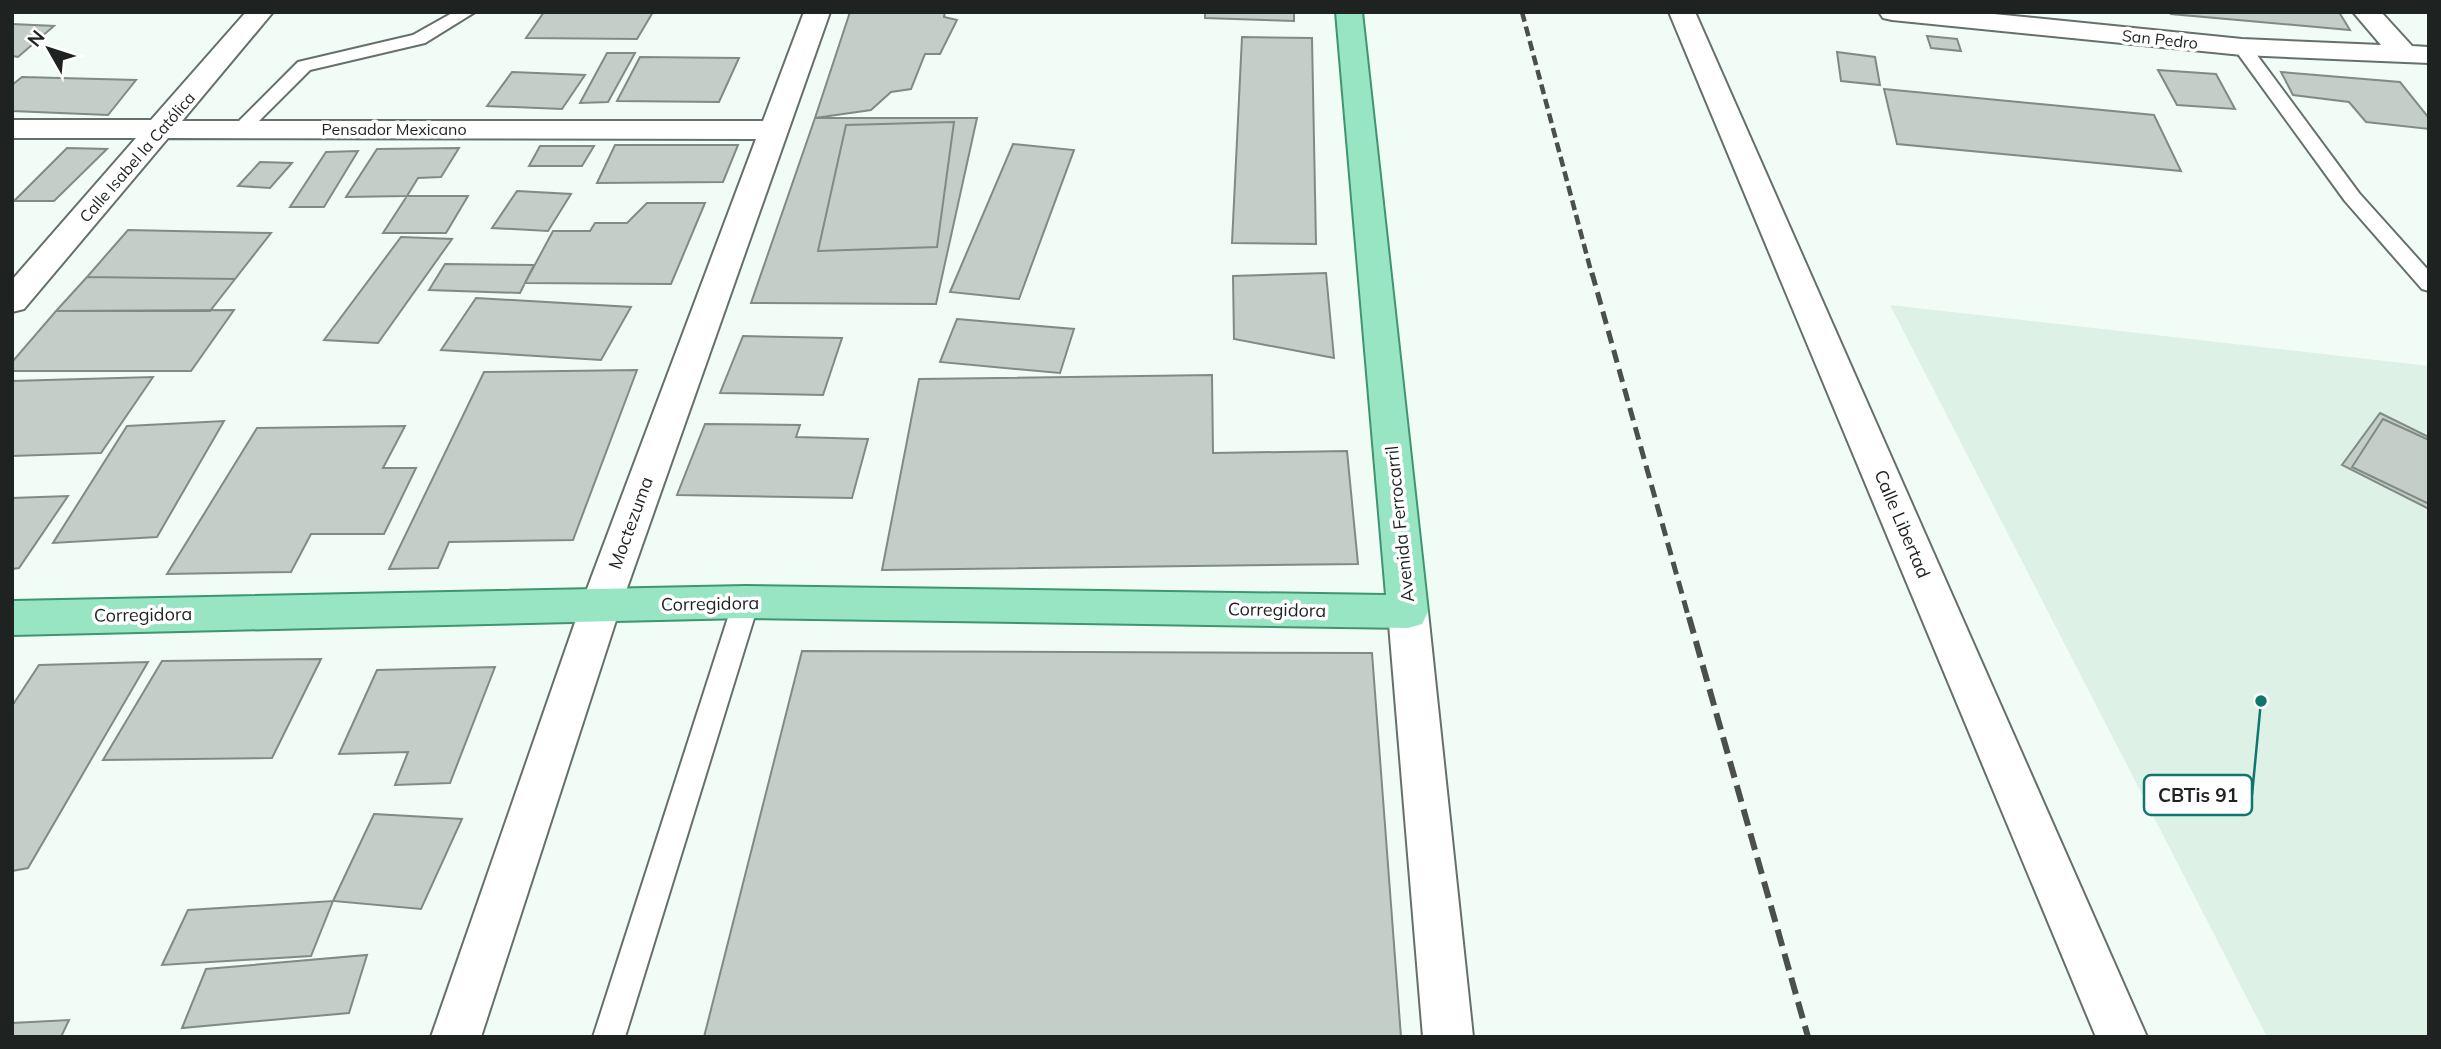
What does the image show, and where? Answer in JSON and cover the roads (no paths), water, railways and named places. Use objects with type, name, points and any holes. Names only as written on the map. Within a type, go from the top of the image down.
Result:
[{"type":"main road","name":"Avenida Ferrocarril","points":[[1349,12],[1408,612]]},
{"type":"main road","name":"Corregidora","points":[[12,618],[746,603],[1408,612]]},
{"type":"street","name":"Calle Isabel la Católica","points":[[12,301],[260,12]]},
{"type":"street","name":"Moctezuma","points":[[456,1037],[601,605],[817,12]]},
{"type":"street","name":"Calle Libertad","points":[[1682,12],[2122,1037]]},
{"type":"street","name":"San Pedro","points":[[1892,12],[2242,47],[2416,54]]},
{"type":"street","points":[[2366,12],[2416,54]]},
{"type":"street","name":"Pensador Mexicano","points":[[12,129],[775,130]]},
{"type":"street","name":"Avenida Ferrocarril","points":[[1408,612],[1448,1037]]},
{"type":"lane","points":[[240,129],[304,65],[419,39],[467,12]]},
{"type":"lane","points":[[2242,47],[2352,197],[2429,284]]},
{"type":"lane","points":[[609,1037],[746,603]]},
{"type":"railway","points":[[1522,12],[1592,275]]},
{"type":"railway","points":[[1592,273],[1689,619]]},
{"type":"railway","points":[[1689,617],[1808,1037]]},
{"type":"place","name":"CBTis 91","points":[[2261,701]]}]
